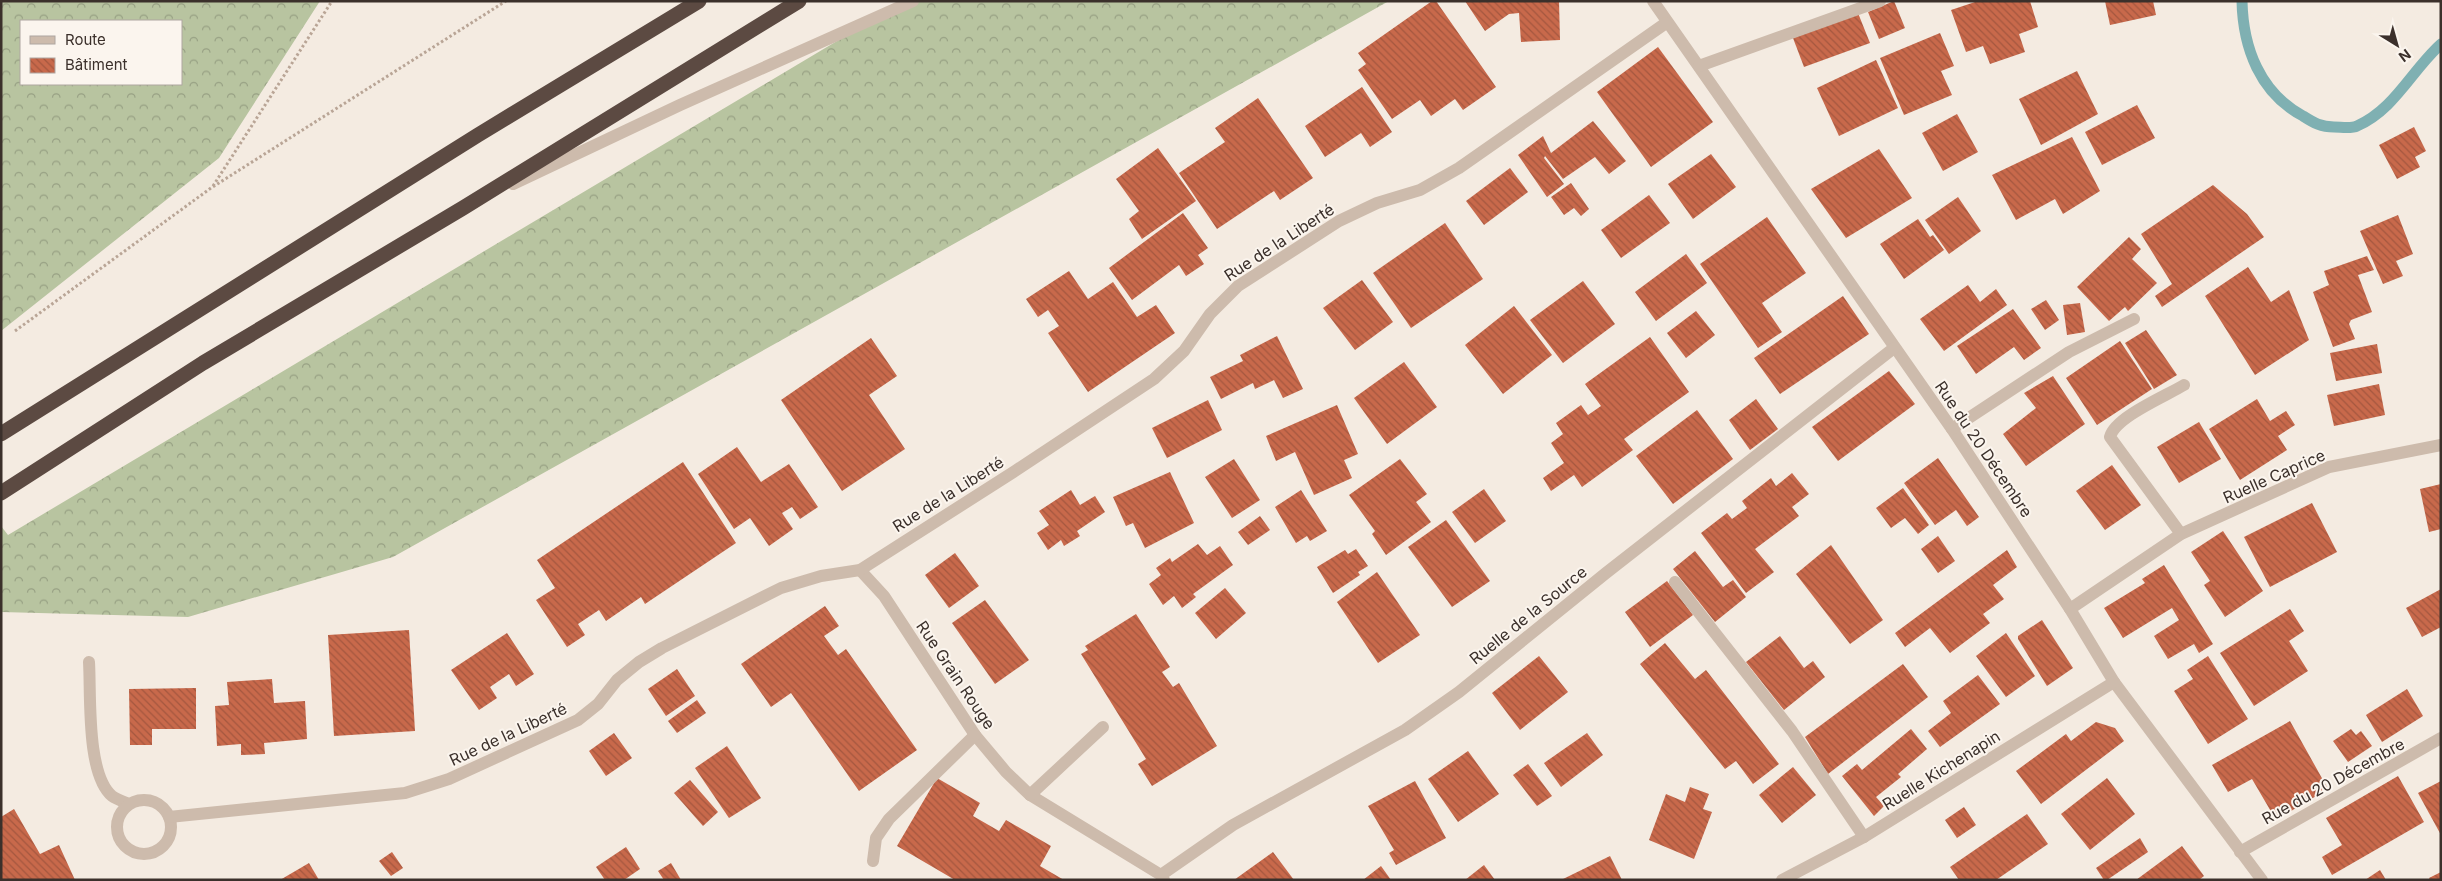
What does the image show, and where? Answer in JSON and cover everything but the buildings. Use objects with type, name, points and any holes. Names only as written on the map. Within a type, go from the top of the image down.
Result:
[{"type":"highway","points":[[1,434],[478,135],[698,1]]},
{"type":"highway","points":[[1,493],[203,363],[463,208],[799,1]]},
{"type":"street","points":[[463,208],[680,105],[913,1]]},
{"type":"street","name":"Rue du 20 Décembre","points":[[1653,1],[1666,23],[1952,429],[2070,609],[2114,682],[2262,880]]},
{"type":"street","points":[[1698,66],[1880,1]]},
{"type":"street","name":"Rue de la Liberté","points":[[169,817],[405,793],[449,779],[578,720],[598,704],[617,680],[639,662],[662,648],[781,588],[821,576],[860,570],[1015,471],[1154,379],[1184,351],[1210,314],[1238,286],[1340,221],[1377,203],[1420,190],[1459,168],[1666,23]]},
{"type":"street","points":[[1952,429],[2068,352],[2134,319]]},
{"type":"street","name":"Ruelle de la Source","points":[[1162,877],[1233,825],[1405,730],[1459,692],[1606,573],[1894,348]]},
{"type":"street","points":[[2182,534],[2110,437],[2115,426],[2123,420],[2184,385]]},
{"type":"street","name":"Ruelle Caprice","points":[[2070,609],[2182,534],[2329,467],[2441,445]]},
{"type":"street","name":"Rue Grain Rouge","points":[[860,570],[884,596],[975,735],[1006,772],[1030,794],[1162,877]]},
{"type":"street","points":[[1675,582],[1792,731],[1864,836]]},
{"type":"street","points":[[89,662],[94,751],[98,776],[111,796],[129,804]]},
{"type":"street","name":"Ruelle Kichenapin","points":[[1782,880],[1864,836],[2114,682]]},
{"type":"street","points":[[1030,794],[1103,727]]},
{"type":"street","points":[[873,861],[876,838],[889,819],[975,735]]},
{"type":"street","name":"Rue du 20 Décembre","points":[[2240,852],[2441,738]]},
{"type":"street","points":[[140,800],[152,802],[162,807],[169,817],[170,828],[167,840],[160,849],[148,854],[135,853],[124,846],[118,836],[117,823],[121,813],[129,804],[140,800]]},
{"type":"path","points":[[211,188],[332,1]]},
{"type":"path","points":[[14,331],[211,188],[506,1]]},
{"type":"green space","points":[[1,1],[320,1],[219,158],[1,331]]},
{"type":"green space","points":[[904,1],[1389,1],[393,557],[188,617],[1,612],[1,526],[8,535]]},
{"type":"waterway","points":[[2242,1],[2243,18],[2250,52],[2265,82],[2275,95],[2288,106],[2311,121],[2325,126],[2346,128],[2357,126],[2370,119],[2392,100],[2441,44]]}]
